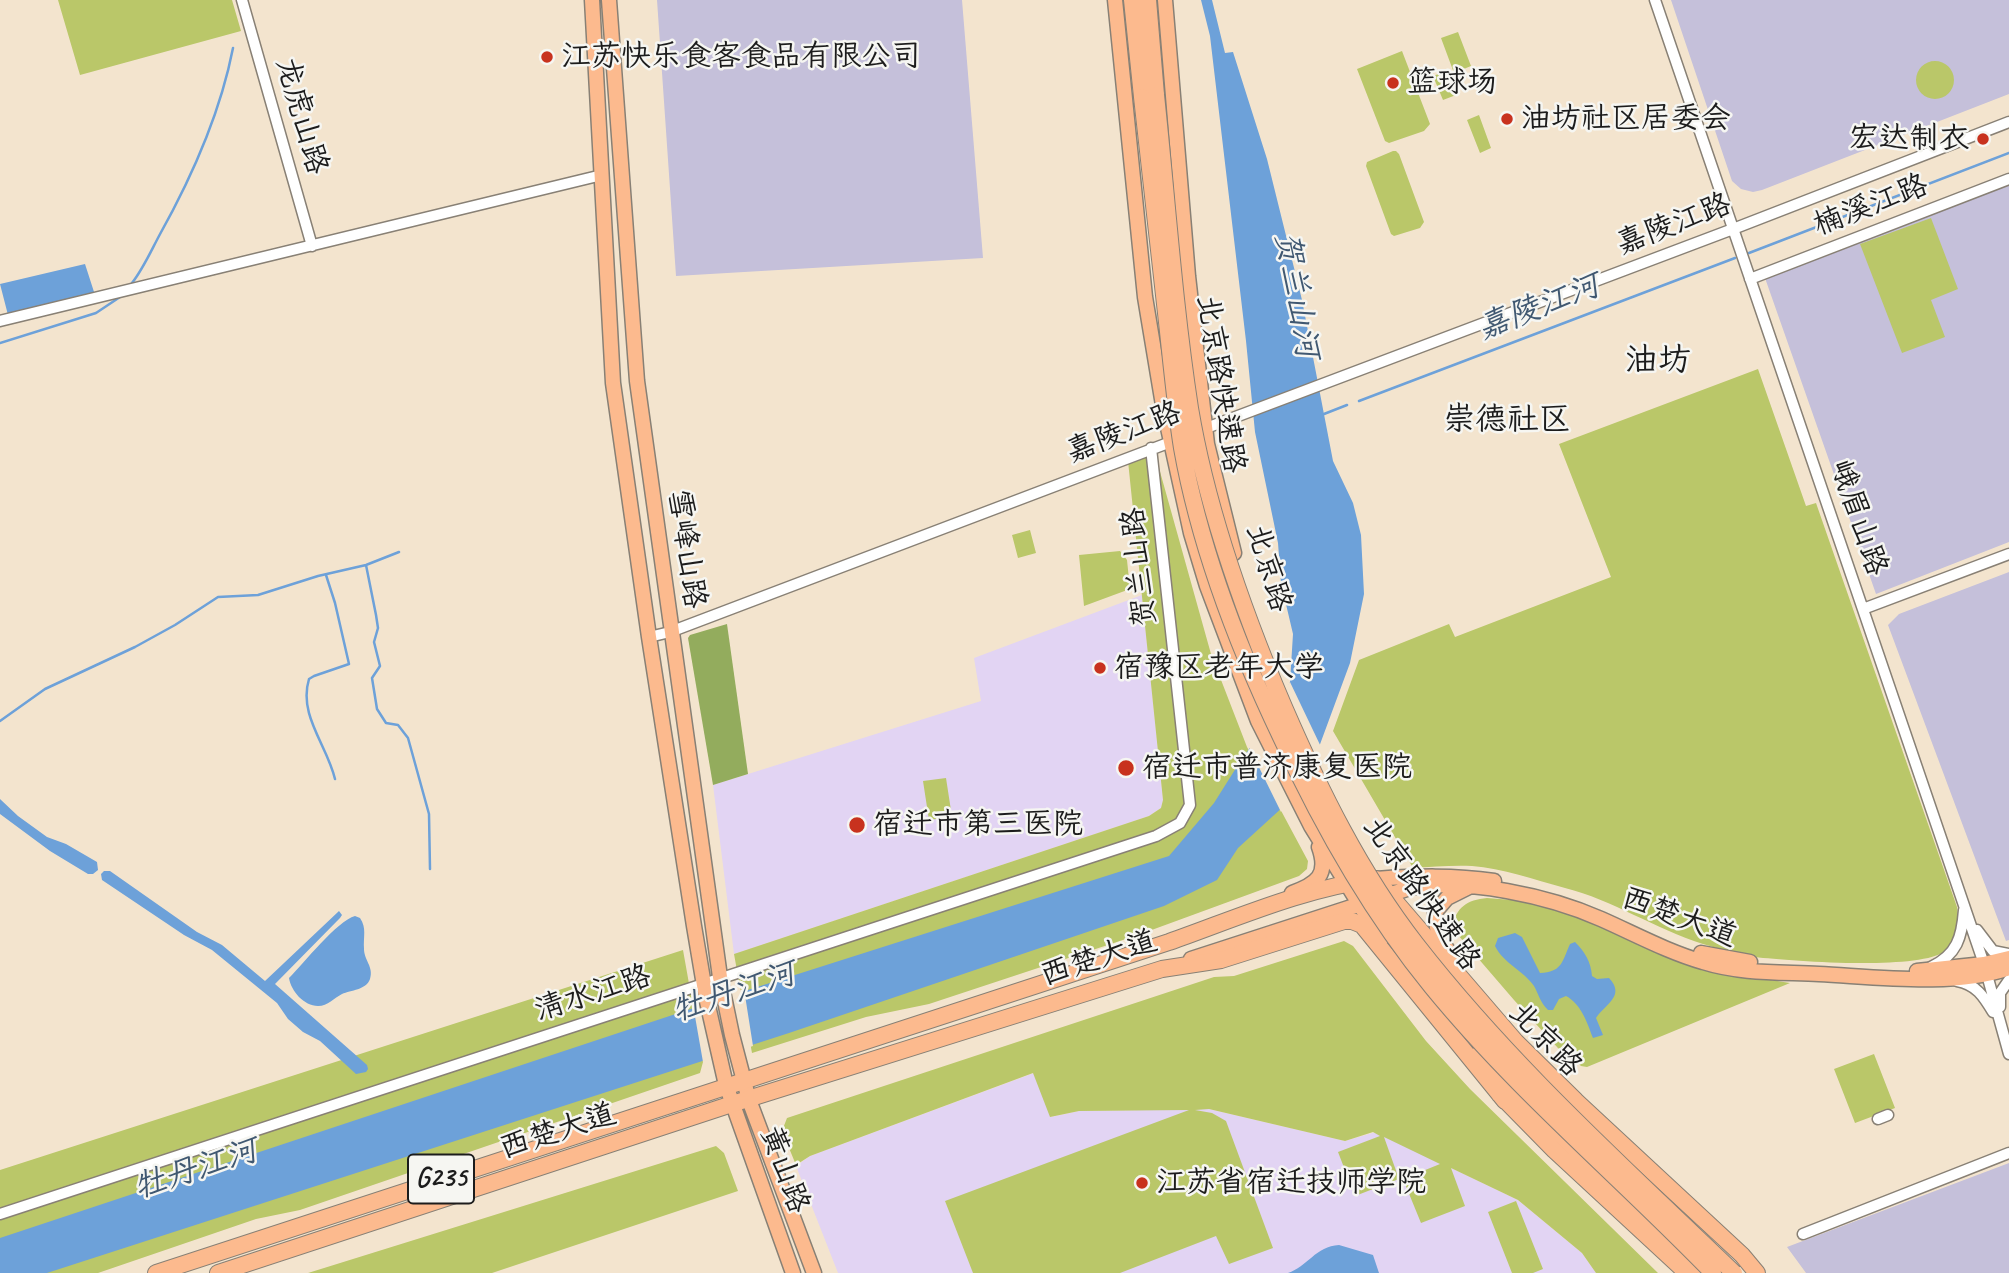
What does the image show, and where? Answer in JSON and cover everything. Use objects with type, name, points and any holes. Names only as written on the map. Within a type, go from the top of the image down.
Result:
[{"type":"highway","name":"北京路快速路","points":[[1132,0],[1149,96],[1190,408],[1203,472],[1254,638],[1297,738],[1360,863],[1414,941],[1481,1024],[1578,1123],[1734,1273]]},
{"type":"highway","name":"北京路快速路","points":[[1148,0],[1149,96],[1172,369],[1182,447],[1207,549],[1254,681],[1313,805],[1352,875],[1404,952],[1487,1051],[1713,1273]]},
{"type":"highway","name":"西楚大道","points":[[744,1081],[1153,947],[1307,893],[1376,879]]},
{"type":"highway","points":[[1376,879],[1516,1042],[1757,1273]]},
{"type":"highway","points":[[1162,969],[1221,960],[1344,921],[1362,925],[1505,1101],[1687,1273]]},
{"type":"highway","name":"西楚大道","points":[[218,1273],[732,1104],[1162,969]]},
{"type":"highway","points":[[1407,974],[1471,1060]]},
{"type":"highway","name":"G235","points":[[726,1085],[744,1081]]},
{"type":"highway","name":"西楚大道","points":[[156,1273],[726,1085]]},
{"type":"main road","name":"雪峰山路","points":[[592,0],[613,383],[649,637],[705,990],[726,1085]]},
{"type":"main road","name":"雪峰山路","points":[[609,0],[637,381],[670,632],[722,985],[749,1100]]},
{"type":"main road","name":"北京路","points":[[1115,0],[1145,297],[1180,491],[1207,586],[1258,721],[1311,826],[1359,905],[1407,974],[1482,1062],[1702,1273]]},
{"type":"main road","name":"北京路","points":[[1166,0],[1188,276],[1205,429],[1214,480],[1242,584],[1280,691],[1347,832],[1376,879]]},
{"type":"main road","points":[[1153,947],[1300,890],[1315,881],[1323,872],[1324,862],[1311,826]]},
{"type":"main road","name":"西楚大道","points":[[1376,879],[1462,876],[1518,885],[1592,907],[1647,934],[1695,951],[1741,961],[1893,972],[2009,968]]},
{"type":"main road","name":"西楚大道","points":[[1162,969],[1388,895],[1431,884],[1455,884],[1517,893],[1572,908],[1681,954],[1725,968],[1937,979],[1986,969],[2009,956]]},
{"type":"main road","points":[[1469,887],[1440,904],[1435,912],[1435,923],[1438,935],[1486,1008]]},
{"type":"main road","name":"北京路","points":[[1388,895],[1425,950],[1559,1097],[1709,1231],[1748,1273]]},
{"type":"main road","name":"黄山路","points":[[726,1085],[793,1273]]},
{"type":"main road","name":"黄山路","points":[[749,1100],[814,1273]]},
{"type":"street","name":"龙虎山路","points":[[242,0],[312,246]]},
{"type":"street","name":"峨眉山路","points":[[1655,0],[1986,969],[2009,1054]]},
{"type":"street","name":"嘉陵江路","points":[[649,637],[670,632],[2009,122]]},
{"type":"street","points":[[0,321],[601,175]]},
{"type":"street","name":"楠溪江路","points":[[1750,279],[2009,178]]},
{"type":"street","name":"贺兰山路","points":[[1151,448],[1190,805]]},
{"type":"street","points":[[1863,609],[2009,554]]},
{"type":"street","name":"清水江路","points":[[0,1214],[608,1016],[722,985],[1156,836],[1180,823],[1190,805]]},
{"type":"street","points":[[1965,907],[1988,946],[1993,951],[2009,956]]},
{"type":"street","points":[[1924,970],[1948,956],[1959,943],[1965,907]]},
{"type":"street","points":[[1937,979],[1964,982],[1972,986],[1984,997],[2001,1027]]},
{"type":"street","points":[[2001,1027],[1999,999],[2009,980]]},
{"type":"street","points":[[1804,1234],[2009,1153]]},
{"type":"shaded area","points":[[657,0],[962,0],[983,258],[676,276]]},
{"type":"shaded area","points":[[1671,0],[2009,0],[2009,94],[1762,190],[1753,192],[1741,189],[1732,181]]},
{"type":"shaded area","points":[[2009,184],[2009,542],[1876,594],[1765,278]]},
{"type":"shaded area","points":[[2009,572],[2009,940],[2006,941],[1888,625],[1899,614]]},
{"type":"shaded area","points":[[1142,595],[1163,800],[1161,808],[1149,816],[734,954],[713,785],[981,701],[974,658]]},
{"type":"shaded area","name":"江苏省宿迁技师学院","points":[[1034,1073],[1051,1117],[1079,1111],[1209,1109],[1345,1141],[1376,1132],[1518,1200],[1582,1253],[1596,1273],[838,1273],[796,1166],[810,1156]]},
{"type":"shaded area","points":[[2009,1163],[2009,1273],[1806,1273],[1787,1247]]},
{"type":"green space","points":[[58,0],[232,0],[241,31],[80,75]]},
{"type":"green space","points":[[1458,32],[1471,66],[1454,73],[1441,38]]},
{"type":"green space","points":[[1402,51],[1430,124],[1424,131],[1389,143],[1385,141],[1357,69]]},
{"type":"green space","points":[[1935,61],[1948,67],[1954,80],[1948,93],[1935,99],[1922,93],[1916,80],[1922,67]]},
{"type":"green space","points":[[1447,71],[1456,95],[1443,100],[1433,76]]},
{"type":"green space","points":[[1479,115],[1491,148],[1480,153],[1467,120]]},
{"type":"green space","points":[[1393,151],[1399,154],[1424,222],[1420,228],[1394,236],[1366,166],[1367,162]]},
{"type":"green space","points":[[1931,218],[1958,289],[1931,300],[1945,337],[1902,353],[1860,244]]},
{"type":"green space","points":[[1758,369],[1806,506],[1816,503],[1957,907],[1958,925],[1953,942],[1945,951],[1931,957],[1910,961],[1853,963],[1755,957],[1703,944],[1668,931],[1583,893],[1495,869],[1472,866],[1413,868],[1333,731],[1359,660],[1449,624],[1455,637],[1611,577],[1559,444]]},
{"type":"green space","points":[[1144,456],[1155,460],[1159,468],[1211,654],[1247,747],[1308,861],[1307,869],[1299,876],[1138,935],[929,1004],[866,1017],[752,1053],[734,954],[1149,816],[1161,808],[1163,800],[1128,461]]},
{"type":"green space","points":[[1030,530],[1036,553],[1018,558],[1012,535]]},
{"type":"green space","points":[[1120,551],[1127,560],[1130,589],[1084,606],[1079,555]]},
{"type":"green space","points":[[727,624],[748,774],[713,785],[688,638],[690,635]]},
{"type":"green space","points":[[946,778],[952,817],[929,820],[923,781]]},
{"type":"green space","points":[[1487,898],[1537,902],[1745,976],[1790,983],[1587,1067],[1581,1066],[1571,1056],[1568,1059],[1452,928],[1456,915],[1464,906]]},
{"type":"green space","points":[[1344,941],[1353,946],[1426,1041],[1470,1089],[1658,1273],[1596,1273],[1582,1253],[1518,1200],[1451,1168],[1465,1206],[1421,1223],[1403,1179],[1440,1164],[1384,1137],[1399,1179],[1355,1196],[1338,1152],[1380,1136],[1373,1132],[1345,1141],[1209,1109],[1195,1110],[1212,1113],[1226,1121],[1273,1248],[1229,1264],[1216,1236],[1120,1273],[973,1273],[945,1201],[1189,1110],[1079,1111],[1050,1117],[1033,1073],[810,1156],[796,1165],[782,1131],[787,1118],[1214,977],[1234,976]]},
{"type":"green space","points":[[683,950],[703,1062],[700,1073],[300,1210],[256,1219],[98,1273],[0,1273],[0,1170]]},
{"type":"green space","points":[[1874,1054],[1895,1108],[1855,1123],[1834,1069]]},
{"type":"green space","points":[[716,1146],[724,1153],[738,1191],[492,1273],[308,1273]]},
{"type":"green space","points":[[1516,1201],[1543,1269],[1533,1273],[1512,1273],[1488,1212]]},
{"type":"water","name":"贺兰山河","points":[[1201,0],[1212,0],[1225,53],[1233,52],[1267,159],[1302,300],[1333,461],[1353,503],[1361,535],[1364,594],[1350,663],[1319,747],[1284,806],[1238,848],[1217,880],[1164,906],[789,1033],[47,1273],[0,1273],[0,1238],[754,988],[1169,856],[1214,803],[1243,757],[1276,713],[1290,682],[1293,634],[1281,583],[1278,543],[1255,432],[1210,36]]},
{"type":"water","points":[[85,264],[95,295],[8,315],[0,284]]},
{"type":"water","points":[[0,799],[47,837],[66,844],[97,862],[98,870],[88,874],[50,851],[0,814]]},
{"type":"water","points":[[110,871],[197,932],[222,945],[265,981],[339,911],[342,915],[340,918],[275,984],[367,1065],[366,1072],[356,1074],[320,1041],[303,1032],[288,1019],[277,1003],[212,950],[184,935],[102,880],[101,874]]},
{"type":"water","points":[[355,916],[360,918],[363,925],[364,953],[371,971],[368,983],[325,1005],[318,1006],[303,1001],[295,993],[289,978],[330,934]]},
{"type":"water","points":[[1515,933],[1522,937],[1540,973],[1557,968],[1570,944],[1575,942],[1587,958],[1592,976],[1597,979],[1609,978],[1614,984],[1615,995],[1596,1018],[1603,1035],[1593,1038],[1580,1009],[1566,996],[1559,999],[1553,1010],[1545,1007],[1530,981],[1503,957],[1495,946],[1498,938]]},
{"type":"water","points":[[1339,1245],[1373,1255],[1379,1273],[1288,1273],[1324,1249]]},
{"type":"pier","points":[[1290,682],[1322,749],[1281,812],[1248,745]]},
{"type":"pier","points":[[744,989],[753,1046],[703,1062],[693,1005]]},
{"type":"waterway","points":[[132,283],[171,214],[204,145],[221,97],[233,48]]},
{"type":"waterway","name":"嘉陵江河","points":[[1749,253],[2009,153]]},
{"type":"waterway","name":"嘉陵江河","points":[[1359,401],[1735,258]]},
{"type":"waterway","points":[[0,343],[96,313],[120,297]]},
{"type":"waterway","name":"嘉陵江河","points":[[1324,414],[1347,405]]},
{"type":"waterway","points":[[0,721],[45,689],[135,647],[218,597],[258,595],[318,576],[366,565],[399,552]]},
{"type":"waterway","points":[[366,565],[378,628],[374,642],[380,666],[372,678],[377,709],[386,723],[398,725],[408,738],[429,814],[430,869]]},
{"type":"waterway","points":[[326,575],[349,664],[309,679],[307,705],[335,779]]},
{"type":"place","name":"江苏快乐食客食品有限公司","points":[[547,57]]},
{"type":"place","name":"篮球场","points":[[1393,83]]},
{"type":"place","name":"油坊社区居委会","points":[[1507,119]]},
{"type":"place","name":"宏达制衣","points":[[1983,139]]},
{"type":"place","name":"宿豫区老年大学","points":[[1100,668]]},
{"type":"place","name":"宿迁市普济康复医院","points":[[1126,768]]},
{"type":"place","name":"宿迁市第三医院","points":[[857,825]]},
{"type":"place","name":"江苏省宿迁技师学院","points":[[1142,1183]]},
{"type":"district","name":"油坊","points":[[1658,361]]},
{"type":"district","name":"崇德社区","points":[[1507,421]]},
{"type":"water label","name":"牡丹江河","points":[[734,993]]},
{"type":"water label","name":"牡丹江河","points":[[196,1170]]}]
